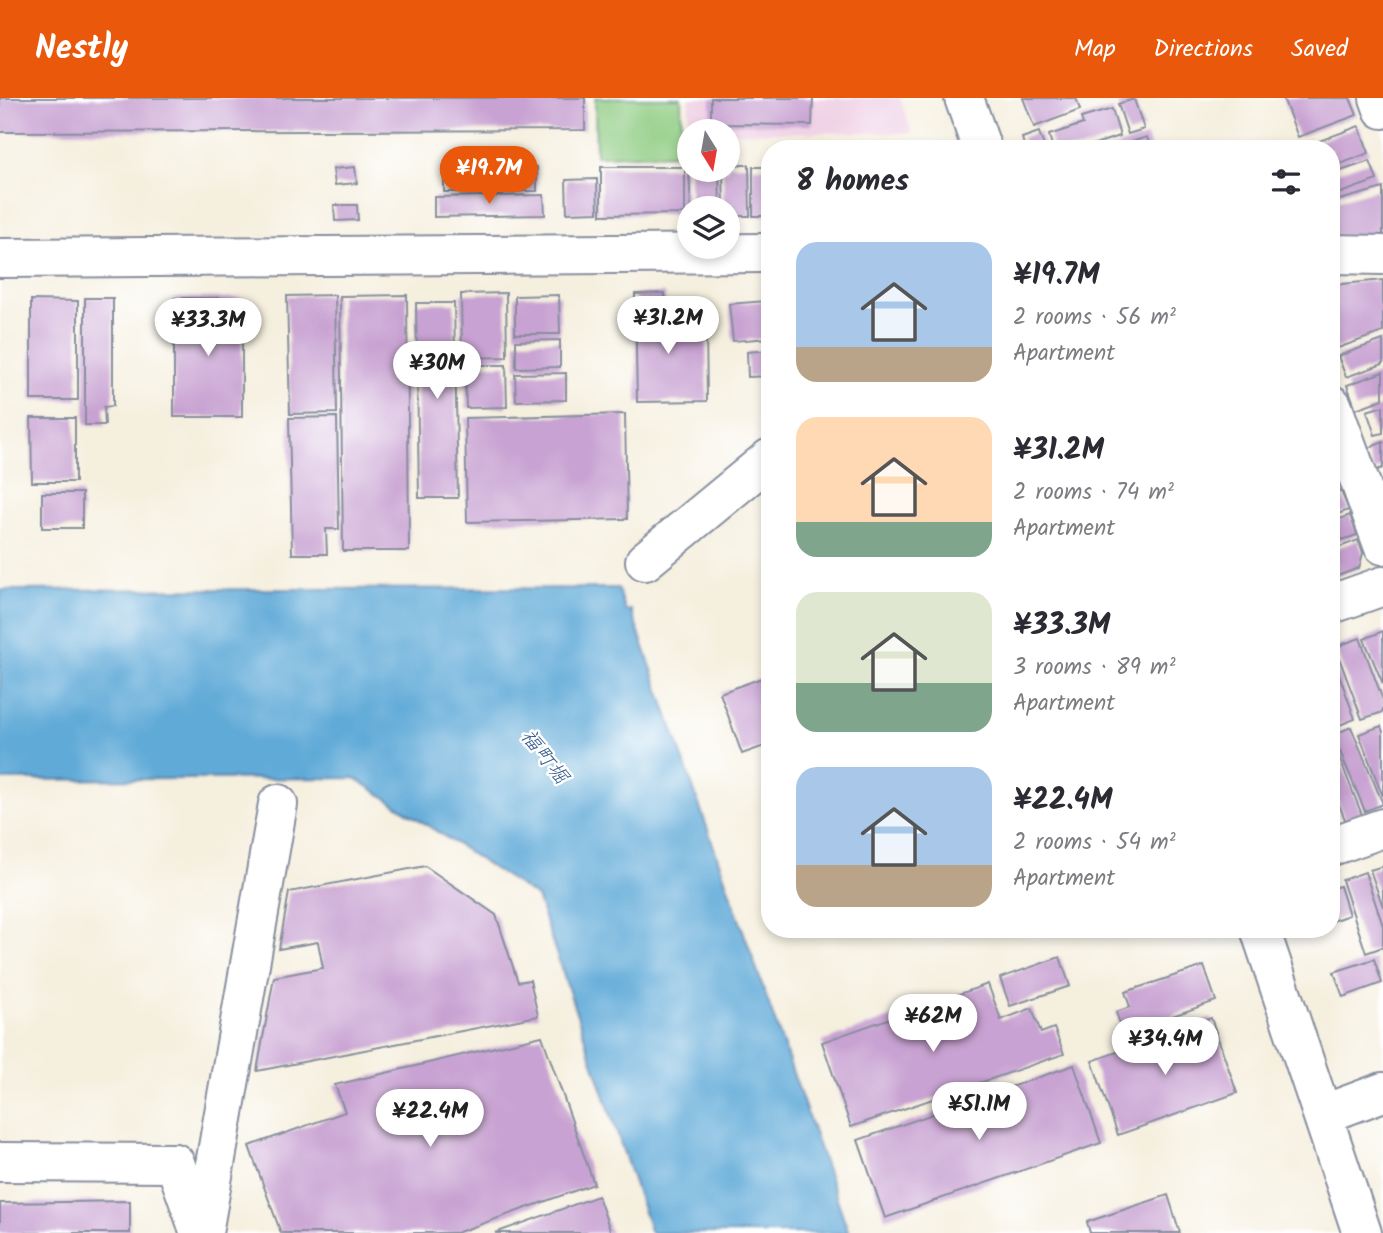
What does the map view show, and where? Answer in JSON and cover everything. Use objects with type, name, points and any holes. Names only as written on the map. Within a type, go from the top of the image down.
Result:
[{"type":"street","points":[[964,98],[979,140]]},
{"type":"street","points":[[1379,98],[1383,109]]},
{"type":"street","points":[[0,258],[761,253]]},
{"type":"street","points":[[1340,254],[1383,255]]},
{"type":"street","points":[[1340,427],[1383,545]]},
{"type":"street","points":[[645,561],[761,465]]},
{"type":"street","points":[[1340,601],[1383,586]]},
{"type":"street","points":[[202,1233],[278,804]]},
{"type":"street","points":[[1340,843],[1383,828]]},
{"type":"street","points":[[1263,938],[1362,1233]]},
{"type":"street","points":[[1324,1114],[1383,1092]]},
{"type":"street","points":[[0,1161],[175,1163],[202,1233]]},
{"type":"shaded area","points":[[689,98],[900,98],[912,133],[740,132],[740,119],[688,119]]},
{"type":"green space","points":[[595,98],[681,98],[681,119],[677,119],[677,154],[596,156]]},
{"type":"water","name":"福町堀","points":[[618,588],[626,611],[631,610],[849,1233],[651,1233],[537,897],[355,778],[0,780],[0,590]]},
{"type":"building","points":[[0,98],[585,98],[585,130],[0,132]]},
{"type":"building","points":[[711,98],[813,98],[812,125],[740,124],[740,119],[711,119]]},
{"type":"building","points":[[1023,98],[1076,98],[1080,110],[1034,127]]},
{"type":"building","points":[[1283,98],[1350,98],[1357,115],[1298,137]]},
{"type":"building","points":[[1134,99],[1144,129],[1128,134],[1118,104]]},
{"type":"building","points":[[1112,109],[1120,136],[1107,140],[1050,140],[1049,135],[1083,124],[1081,118]]},
{"type":"building","points":[[1359,126],[1369,153],[1340,164],[1340,140],[1322,140]]},
{"type":"building","points":[[1039,132],[1042,140],[1023,140]]},
{"type":"building","points":[[1370,161],[1377,180],[1340,193],[1340,171]]},
{"type":"building","points":[[740,165],[749,165],[750,216],[740,216],[740,196],[724,196],[723,182],[740,182]]},
{"type":"building","points":[[355,167],[357,183],[335,185],[333,169]]},
{"type":"building","points":[[537,167],[537,191],[444,192],[444,168]]},
{"type":"building","points":[[601,167],[677,167],[677,182],[685,182],[685,196],[677,196],[677,214],[601,215]]},
{"type":"building","points":[[753,167],[761,167],[761,216],[753,216]]},
{"type":"building","points":[[597,179],[598,212],[567,213],[566,180]]},
{"type":"building","points":[[690,182],[719,182],[720,196],[690,196]]},
{"type":"building","points":[[1383,188],[1383,238],[1340,235],[1340,200]]},
{"type":"building","points":[[544,195],[545,215],[434,217],[434,197]]},
{"type":"building","points":[[334,205],[357,205],[358,220],[335,221]]},
{"type":"building","points":[[1383,280],[1383,332],[1340,347],[1340,284]]},
{"type":"building","points":[[506,293],[507,357],[462,358],[461,294]]},
{"type":"building","points":[[665,293],[666,329],[706,328],[707,401],[637,402],[635,294]]},
{"type":"building","points":[[335,295],[337,413],[290,414],[287,296]]},
{"type":"building","points":[[407,295],[409,551],[343,551],[340,296]]},
{"type":"building","points":[[559,295],[560,334],[515,334],[515,296]]},
{"type":"building","points":[[85,298],[113,298],[113,406],[104,407],[105,425],[85,425]]},
{"type":"building","points":[[174,298],[242,298],[242,417],[174,417]]},
{"type":"building","points":[[31,300],[78,301],[78,400],[31,400]]},
{"type":"building","points":[[761,301],[761,339],[733,341],[729,304]]},
{"type":"building","points":[[416,303],[454,303],[458,498],[419,498]]},
{"type":"building","points":[[560,340],[560,367],[516,368],[516,341]]},
{"type":"building","points":[[1383,340],[1383,364],[1346,377],[1340,355]]},
{"type":"building","points":[[761,351],[761,376],[748,377],[747,352]]},
{"type":"building","points":[[465,365],[506,365],[507,407],[466,408]]},
{"type":"building","points":[[1383,372],[1383,399],[1356,409],[1347,385]]},
{"type":"building","points":[[566,373],[566,400],[516,401],[515,374]]},
{"type":"building","points":[[1383,406],[1383,433],[1375,435],[1367,411]]},
{"type":"building","points":[[625,414],[627,519],[467,522],[465,418]]},
{"type":"building","points":[[337,417],[339,529],[326,529],[327,554],[292,554],[289,418]]},
{"type":"building","points":[[31,418],[75,418],[75,482],[32,482]]},
{"type":"building","points":[[1383,442],[1383,468],[1374,471],[1366,449]]},
{"type":"building","points":[[1340,491],[1349,510],[1340,513]]},
{"type":"building","points":[[42,493],[82,493],[82,528],[42,528]]},
{"type":"building","points":[[1350,515],[1357,535],[1340,540],[1340,519]]},
{"type":"building","points":[[1358,540],[1363,553],[1359,568],[1340,575],[1340,547]]},
{"type":"building","points":[[1383,631],[1383,684],[1364,639]]},
{"type":"building","points":[[1360,638],[1383,700],[1383,712],[1362,719],[1340,660],[1340,645]]},
{"type":"building","points":[[1340,677],[1355,719],[1340,725]]},
{"type":"building","points":[[761,678],[761,747],[742,754],[720,693]]},
{"type":"building","points":[[1381,726],[1383,732],[1383,797],[1359,734]]},
{"type":"building","points":[[1351,727],[1383,804],[1365,811],[1340,752],[1340,732]]},
{"type":"building","points":[[1340,760],[1362,815],[1346,822],[1340,807]]},
{"type":"building","points":[[425,866],[496,915],[518,982],[530,980],[538,1016],[257,1071],[274,977],[323,968],[318,942],[279,949],[289,892]]},
{"type":"building","points":[[1383,866],[1383,907],[1370,870]]},
{"type":"building","points":[[1365,872],[1383,926],[1383,947],[1366,953],[1342,880]]},
{"type":"building","points":[[1340,886],[1349,915],[1340,918]]},
{"type":"building","points":[[1060,957],[1070,986],[1010,1006],[1000,978]]},
{"type":"building","points":[[1374,959],[1382,983],[1343,997],[1334,972]]},
{"type":"building","points":[[1204,966],[1216,1001],[1123,1033],[1116,1012],[1130,1007],[1125,992]]},
{"type":"building","points":[[988,984],[1001,1020],[1032,1008],[1041,1033],[1054,1028],[1064,1054],[851,1127],[822,1042]]},
{"type":"building","points":[[1211,1018],[1237,1093],[1118,1135],[1092,1061]]},
{"type":"building","points":[[542,1036],[594,1184],[456,1233],[281,1233],[249,1146],[345,1112],[335,1085]]},
{"type":"building","points":[[1074,1065],[1101,1143],[885,1218],[858,1140]]},
{"type":"building","points":[[1168,1195],[1180,1233],[1090,1233],[1087,1222]]},
{"type":"building","points":[[598,1196],[611,1233],[495,1233]]},
{"type":"building","points":[[130,1201],[130,1233],[0,1233],[0,1203]]}]
